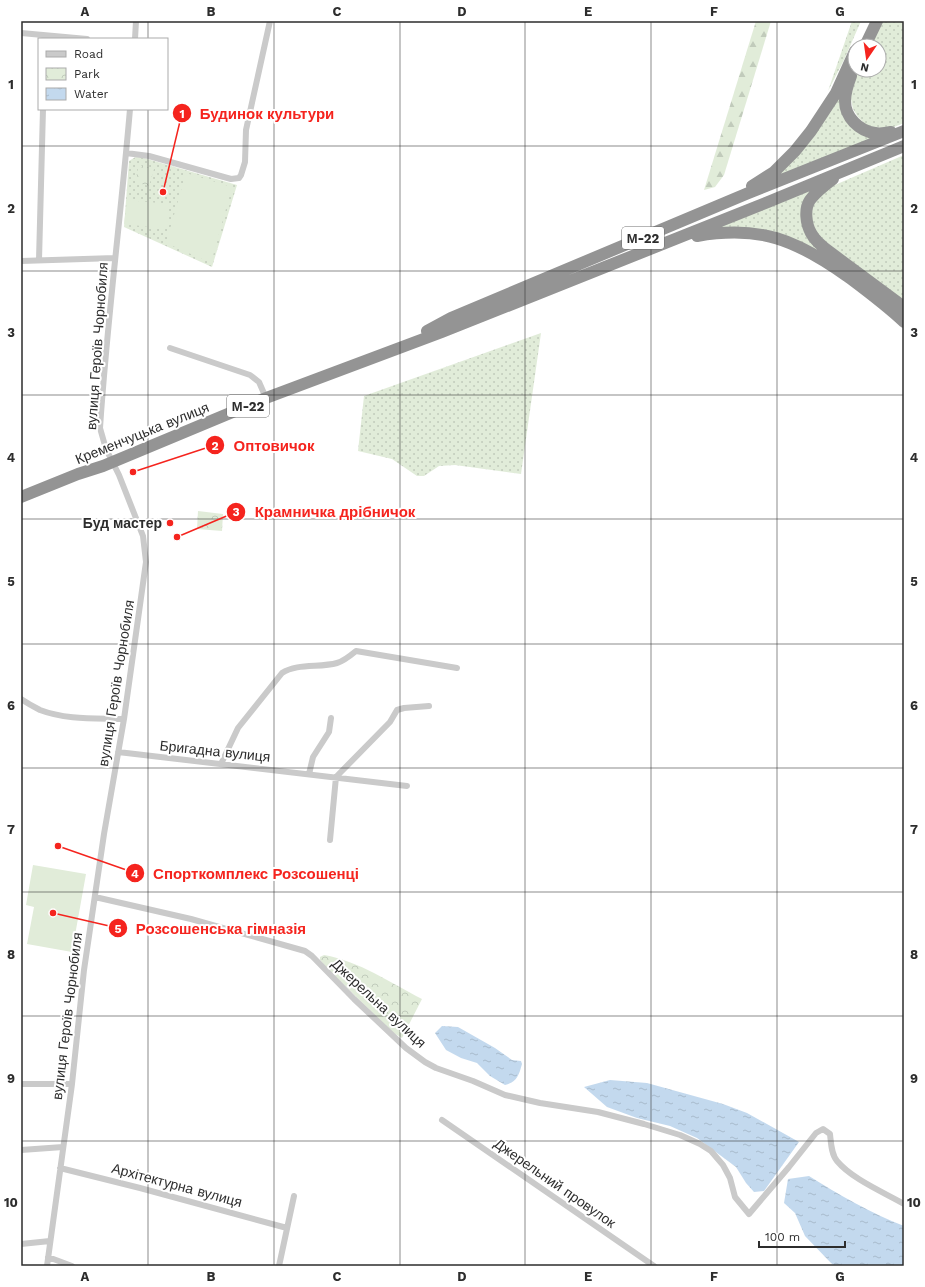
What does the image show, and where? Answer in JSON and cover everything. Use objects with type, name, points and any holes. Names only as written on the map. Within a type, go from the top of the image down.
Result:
[{"type":"highway","points":[[861,38],[869,21]]},
{"type":"highway","points":[[868,38],[876,21]]},
{"type":"highway","points":[[716,207],[774,172],[796,151],[824,113],[836,93],[847,69]]},
{"type":"highway","points":[[851,78],[845,101],[847,111],[851,119],[858,126],[864,130],[875,133],[904,131]]},
{"type":"highway","name":"М-22","points":[[385,353],[451,318],[716,207],[904,131]]},
{"type":"highway","name":"М-22","points":[[385,353],[442,332],[676,239],[904,146]]},
{"type":"highway","points":[[845,170],[822,187],[810,200],[806,215],[811,234],[819,244],[904,307]]},
{"type":"highway","points":[[676,239],[730,232],[750,232],[776,238],[802,247],[823,259],[872,294],[904,322]]},
{"type":"highway","name":"Кременчуцька вулиця","points":[[21,497],[113,462],[266,398],[385,353]]},
{"type":"street","points":[[135,38],[136,21]]},
{"type":"street","points":[[126,153],[150,156],[231,179],[239,178],[243,171],[245,162],[246,130],[270,21]]},
{"type":"street","points":[[21,33],[67,38]]},
{"type":"street","points":[[39,260],[43,110]]},
{"type":"street","name":"вулиця Героїв Чорнобиля","points":[[47,1266],[72,1084],[84,970],[124,719],[143,586],[146,554],[143,536],[119,475],[106,449],[100,428],[130,110]]},
{"type":"street","points":[[21,261],[115,258]]},
{"type":"street","points":[[170,348],[250,375],[259,382],[266,398]]},
{"type":"street","points":[[221,764],[238,728],[282,673],[289,668],[338,663],[347,659],[356,651],[458,668]]},
{"type":"street","points":[[21,699],[39,710],[57,715],[79,718],[124,719]]},
{"type":"street","points":[[330,840],[336,778],[390,722],[396,710],[429,706]]},
{"type":"street","points":[[309,774],[313,757],[329,732],[331,718]]},
{"type":"street","name":"Бригадна вулиця","points":[[118,752],[407,786]]},
{"type":"street","name":"Джерельна вулиця","points":[[95,897],[191,919],[305,951],[312,956],[354,999],[406,1048],[436,1068],[506,1095],[540,1103],[598,1112],[680,1135],[700,1144],[711,1151],[723,1165],[730,1178],[735,1197],[749,1214],[816,1133],[822,1130],[830,1134],[833,1154],[836,1160],[856,1177],[904,1204]]},
{"type":"street","points":[[21,1084],[72,1084]]},
{"type":"street","name":"Джерельний провулок","points":[[442,1120],[654,1266]]},
{"type":"street","points":[[21,1150],[63,1147]]},
{"type":"street","name":"Архітектурна вулиця","points":[[60,1168],[287,1228]]},
{"type":"street","points":[[279,1266],[294,1196]]},
{"type":"street","points":[[21,1244],[50,1241]]},
{"type":"street","points":[[48,1257],[72,1266]]},
{"type":"green space","points":[[756,21],[771,21],[724,175],[715,187],[704,190]]},
{"type":"green space","points":[[852,21],[861,21],[854,38],[847,38],[847,53],[828,91]]},
{"type":"green space","points":[[880,21],[904,21],[904,123],[889,129],[867,126],[858,117],[853,109],[850,95],[855,78],[887,78],[887,38],[873,38]]},
{"type":"green space","points":[[843,84],[842,99],[874,138],[764,181]]},
{"type":"green space","points":[[904,155],[904,304],[815,233],[810,214],[813,205],[828,188]]},
{"type":"green space","points":[[137,156],[237,185],[212,267],[124,227],[129,161]]},
{"type":"green space","points":[[139,165],[154,169],[149,186],[135,182]]},
{"type":"green space","points":[[186,173],[232,187],[211,263],[166,243]]},
{"type":"green space","points":[[811,190],[806,200],[822,251],[712,229]]},
{"type":"green space","points":[[127,200],[169,204],[167,229],[124,224]]},
{"type":"green space","points":[[541,333],[521,474],[455,465],[439,466],[424,476],[417,476],[392,459],[358,451],[364,396]]},
{"type":"green space","points":[[198,511],[223,514],[222,531],[197,529]]},
{"type":"green space","points":[[33,865],[86,874],[72,952],[27,944],[34,907],[26,905]]},
{"type":"green space","points":[[324,955],[362,967],[422,999],[402,1038],[392,1032],[326,967],[320,960],[320,957]]},
{"type":"water","points":[[442,1026],[458,1027],[495,1048],[512,1060],[521,1061],[522,1064],[517,1078],[505,1085],[490,1076],[477,1063],[461,1058],[446,1050],[435,1033]]},
{"type":"water","points":[[610,1080],[647,1083],[723,1104],[747,1113],[799,1142],[764,1191],[754,1192],[746,1183],[736,1167],[697,1138],[670,1126],[637,1118],[607,1107],[584,1087]]},
{"type":"water","points":[[809,1176],[855,1203],[904,1226],[904,1266],[835,1266],[831,1263],[805,1236],[795,1213],[784,1203],[788,1179]]},
{"type":"place","name":"Будинок культури","points":[[163,192]]},
{"type":"place","name":"Оптовичок","points":[[133,472]]},
{"type":"place","name":"Буд мастер","points":[[170,523]]},
{"type":"place","name":"Крамничка дрібничок","points":[[177,537]]},
{"type":"place","name":"Спорткомплекс Розсошенці","points":[[58,846]]},
{"type":"place","name":"Розсошенська гімназія","points":[[53,913]]}]
